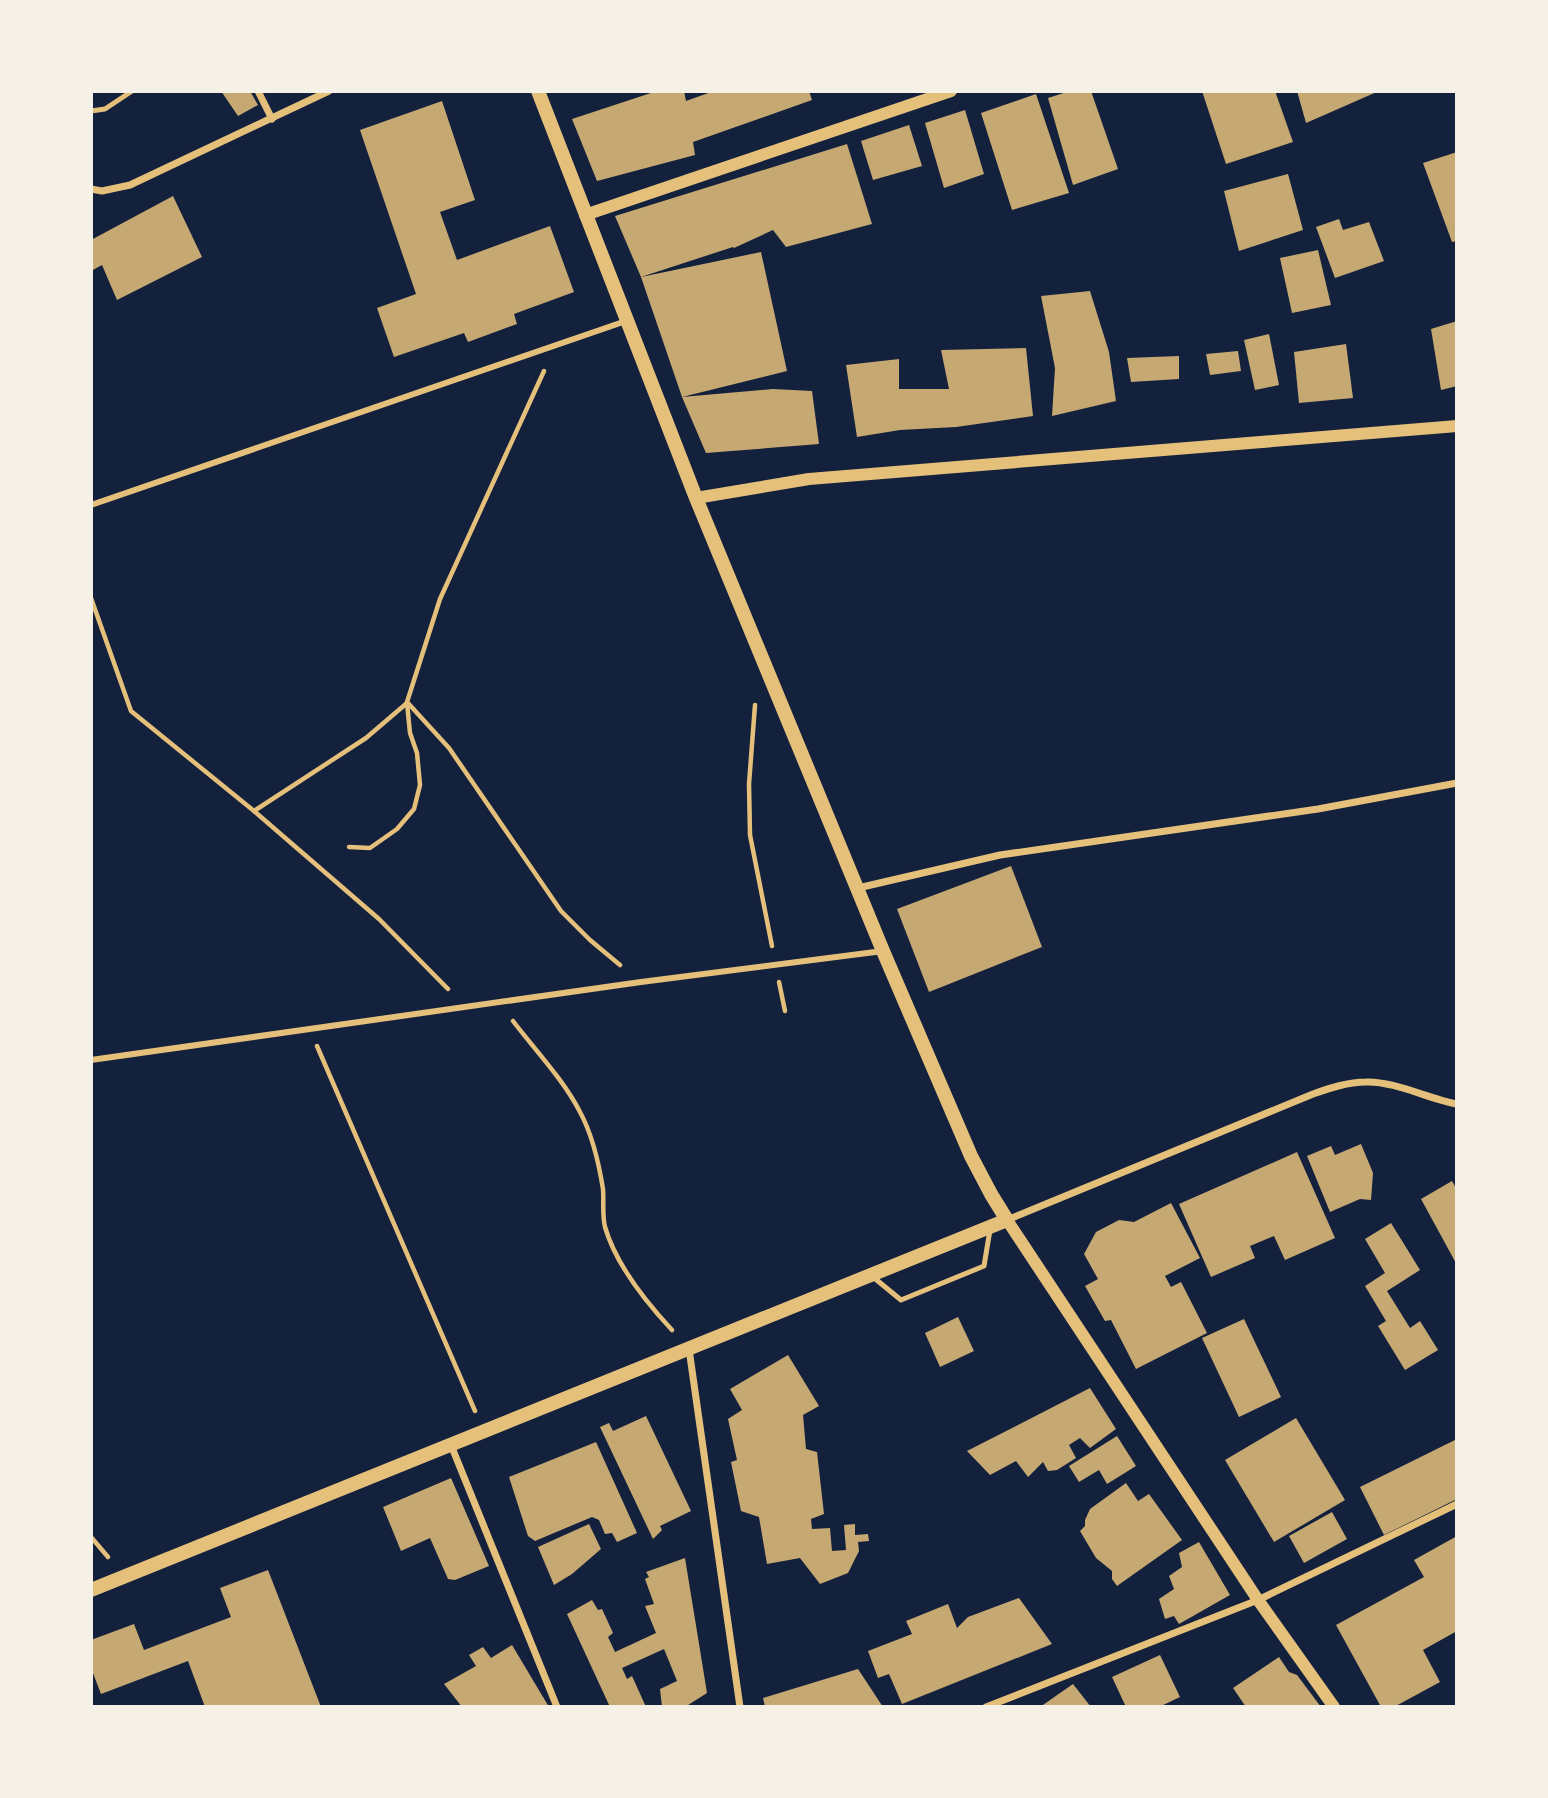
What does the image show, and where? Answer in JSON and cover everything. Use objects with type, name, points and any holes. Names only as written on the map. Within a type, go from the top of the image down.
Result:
[{"type":"main road","points":[[91,1590],[1007,1220],[971,1156],[883,951],[696,498],[538,91]]},
{"type":"street","points":[[258,91],[272,119]]},
{"type":"street","points":[[91,189],[102,191],[130,185],[329,91]]},
{"type":"street","points":[[585,215],[951,91]]},
{"type":"street","points":[[91,505],[626,321]]},
{"type":"street","points":[[696,498],[810,480],[1457,426]]},
{"type":"street","points":[[858,888],[1000,855],[1318,809],[1457,783]]},
{"type":"street","points":[[91,1060],[641,982],[883,951]]},
{"type":"street","points":[[1334,1707],[1258,1600],[1007,1220],[1339,1085],[1368,1081],[1457,1104]]},
{"type":"street","points":[[689,1348],[740,1707]]},
{"type":"street","points":[[451,1444],[557,1707]]},
{"type":"street","points":[[992,1706],[1258,1600],[1457,1504]]},
{"type":"lane","points":[[91,111],[105,109],[132,91]]},
{"type":"lane","points":[[870,1275],[901,1300],[984,1266],[991,1227]]},
{"type":"path","points":[[349,847],[370,848],[397,829],[414,809],[419,785],[417,753],[410,733],[407,702],[440,599],[556,345]]},
{"type":"path","points":[[91,598],[131,711],[254,811],[379,919],[466,1008]]},
{"type":"path","points":[[765,664],[754,709],[749,784],[750,835],[785,1011]]},
{"type":"path","points":[[254,811],[366,738],[407,702]]},
{"type":"path","points":[[407,702],[449,748],[561,911],[590,940],[641,982]]},
{"type":"path","points":[[500,1003],[580,1112],[597,1158],[603,1191],[604,1224],[613,1248],[645,1298],[689,1348]]},
{"type":"path","points":[[310,1029],[467,1391],[482,1432]]},
{"type":"building","points":[[221,91],[250,91],[258,105],[238,116]]},
{"type":"building","points":[[657,91],[684,91],[686,101],[714,91],[809,91],[812,100],[693,142],[695,155],[597,181],[572,119]]},
{"type":"building","points":[[1070,91],[1091,91],[1118,169],[1073,185],[1048,98]]},
{"type":"building","points":[[1202,91],[1275,91],[1293,142],[1226,164]]},
{"type":"building","points":[[1297,91],[1379,91],[1306,123]]},
{"type":"building","points":[[1036,94],[1069,193],[1012,210],[981,113]]},
{"type":"building","points":[[442,101],[475,200],[440,212],[457,260],[550,226],[574,292],[514,314],[517,324],[468,342],[464,333],[394,357],[377,308],[416,294],[360,130]]},
{"type":"building","points":[[965,110],[984,174],[944,188],[925,123]]},
{"type":"building","points":[[909,125],[922,166],[873,180],[861,141]]},
{"type":"building","points":[[847,144],[872,224],[786,247],[773,230],[734,248],[641,277],[615,216]]},
{"type":"building","points":[[1457,152],[1457,241],[1452,242],[1423,163]]},
{"type":"building","points":[[1288,174],[1303,230],[1239,251],[1224,191]]},
{"type":"building","points":[[173,196],[202,257],[117,300],[102,265],[91,271],[91,240]]},
{"type":"building","points":[[1339,219],[1343,230],[1369,222],[1384,261],[1335,278],[1316,227]]},
{"type":"building","points":[[1318,250],[1331,305],[1292,313],[1280,258]]},
{"type":"building","points":[[761,252],[787,371],[682,397],[641,277]]},
{"type":"building","points":[[1090,291],[1109,352],[1116,401],[1052,416],[1055,368],[1041,296]]},
{"type":"building","points":[[1457,321],[1457,386],[1441,390],[1431,329]]},
{"type":"building","points":[[1269,334],[1279,385],[1255,390],[1244,340]]},
{"type":"building","points":[[1346,344],[1353,398],[1299,403],[1294,352]]},
{"type":"building","points":[[1026,348],[1033,416],[857,437],[846,365],[899,359],[899,389],[949,389],[941,350]]},
{"type":"building","points":[[1238,351],[1241,371],[1210,375],[1206,354]]},
{"type":"building","points":[[1179,356],[1179,379],[1131,382],[1127,358]]},
{"type":"building","points":[[773,389],[812,391],[819,444],[706,453],[682,397]]},
{"type":"building","points":[[1011,866],[1042,947],[929,992],[897,909]]},
{"type":"building","points":[[1361,1144],[1373,1173],[1371,1200],[1360,1199],[1330,1212],[1307,1156],[1331,1146],[1335,1155]]},
{"type":"building","points":[[1297,1152],[1335,1238],[1285,1260],[1274,1236],[1250,1246],[1255,1258],[1211,1277],[1179,1204]]},
{"type":"building","points":[[1452,1181],[1457,1190],[1457,1265],[1421,1199]]},
{"type":"building","points":[[1171,1203],[1200,1258],[1165,1276],[1171,1287],[1181,1282],[1207,1333],[1136,1369],[1111,1320],[1105,1321],[1085,1286],[1098,1279],[1084,1254],[1096,1232],[1119,1220],[1134,1222]]},
{"type":"building","points":[[1391,1223],[1420,1270],[1387,1291],[1410,1328],[1420,1321],[1438,1350],[1405,1370],[1378,1326],[1386,1321],[1365,1286],[1385,1273],[1365,1239]]},
{"type":"building","points":[[958,1317],[974,1351],[940,1367],[925,1333]]},
{"type":"building","points":[[1244,1319],[1281,1397],[1239,1417],[1202,1338]]},
{"type":"building","points":[[788,1355],[819,1406],[803,1415],[806,1449],[817,1452],[824,1514],[811,1519],[812,1529],[830,1528],[832,1551],[846,1550],[844,1525],[855,1524],[855,1535],[868,1534],[869,1541],[858,1542],[859,1551],[848,1573],[820,1584],[800,1558],[767,1564],[759,1517],[741,1511],[731,1462],[737,1460],[728,1419],[742,1410],[730,1389]]},
{"type":"building","points":[[1090,1388],[1116,1429],[1090,1448],[1080,1438],[1069,1445],[1076,1458],[1057,1470],[1048,1471],[1043,1462],[1028,1477],[1016,1461],[990,1475],[967,1451]]},
{"type":"building","points":[[646,1416],[691,1511],[660,1526],[662,1530],[653,1539],[600,1427],[609,1423],[613,1431]]},
{"type":"building","points":[[1296,1418],[1345,1500],[1274,1542],[1225,1460]]},
{"type":"building","points":[[1117,1436],[1136,1466],[1107,1484],[1099,1470],[1079,1482],[1069,1466]]},
{"type":"building","points":[[1457,1439],[1457,1499],[1384,1535],[1360,1487]]},
{"type":"building","points":[[596,1442],[637,1533],[617,1542],[612,1533],[605,1534],[599,1520],[592,1517],[535,1541],[528,1536],[509,1477]]},
{"type":"building","points":[[451,1478],[489,1566],[455,1580],[448,1579],[430,1538],[401,1551],[383,1507]]},
{"type":"building","points":[[1126,1483],[1138,1501],[1149,1494],[1182,1540],[1117,1586],[1112,1579],[1112,1571],[1096,1558],[1080,1531],[1085,1526],[1090,1509]]},
{"type":"building","points":[[1332,1512],[1347,1539],[1304,1563],[1289,1536]]},
{"type":"building","points":[[589,1524],[601,1549],[572,1574],[554,1585],[538,1547]]},
{"type":"building","points":[[1457,1536],[1457,1631],[1423,1650],[1440,1682],[1394,1707],[1381,1707],[1336,1625],[1424,1577],[1414,1560]]},
{"type":"building","points":[[1199,1542],[1230,1595],[1179,1624],[1174,1616],[1165,1619],[1159,1599],[1174,1589],[1169,1576],[1182,1567],[1179,1553]]},
{"type":"building","points":[[685,1558],[707,1693],[685,1707],[662,1707],[660,1689],[677,1681],[664,1649],[622,1668],[627,1679],[632,1676],[646,1707],[610,1707],[567,1614],[592,1600],[598,1610],[602,1609],[613,1633],[608,1637],[615,1652],[656,1633],[645,1606],[654,1604],[645,1579],[649,1577],[646,1572]]},
{"type":"building","points":[[268,1570],[321,1707],[205,1707],[188,1661],[101,1694],[91,1668],[91,1640],[134,1624],[144,1650],[231,1617],[220,1588]]},
{"type":"building","points":[[1019,1598],[1052,1644],[902,1704],[889,1674],[878,1678],[868,1651],[912,1634],[906,1621],[948,1604],[957,1628],[968,1617]]},
{"type":"building","points":[[512,1645],[549,1707],[462,1707],[444,1684],[476,1666],[469,1655],[483,1647],[491,1658]]},
{"type":"building","points":[[1160,1655],[1180,1697],[1159,1707],[1126,1707],[1112,1677]]},
{"type":"building","points":[[1279,1657],[1289,1672],[1297,1675],[1321,1707],[1246,1707],[1233,1688]]},
{"type":"building","points":[[858,1669],[883,1707],[765,1707],[763,1698]]},
{"type":"building","points":[[1073,1684],[1091,1707],[1040,1707]]}]
